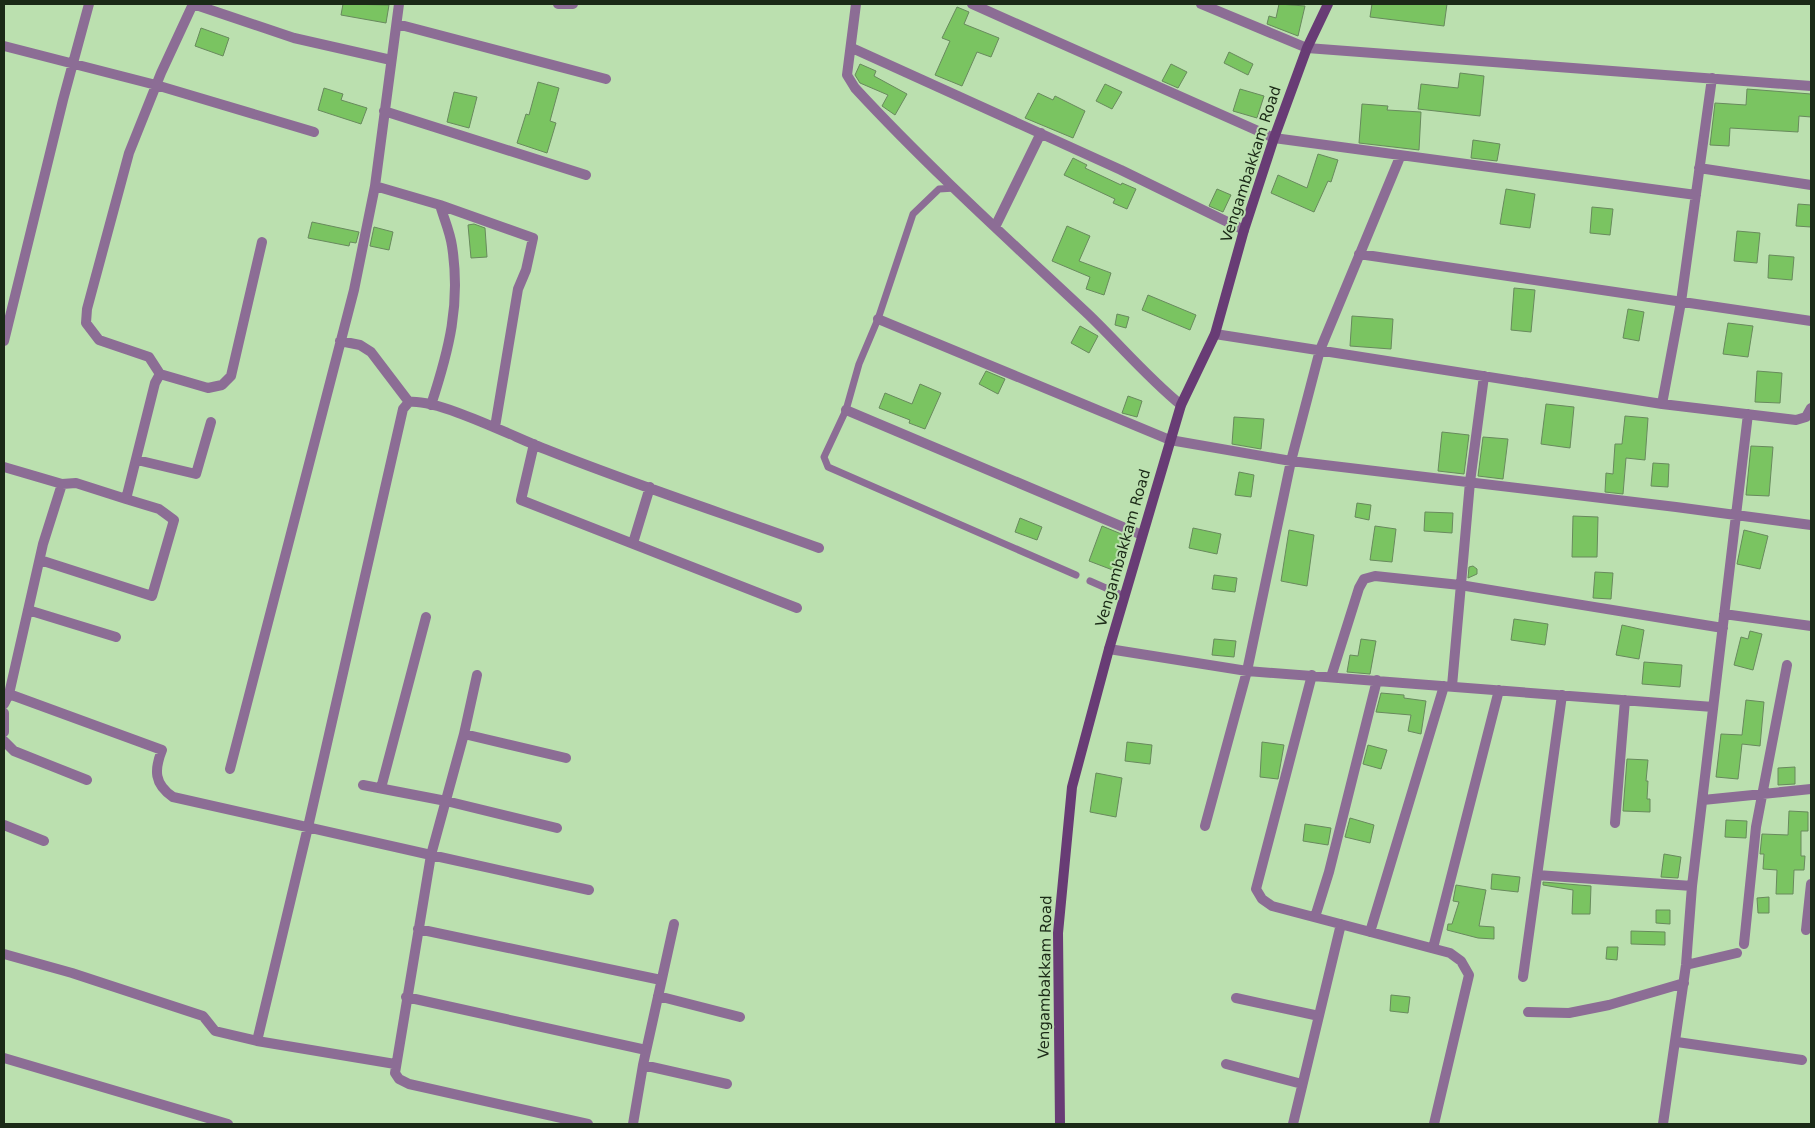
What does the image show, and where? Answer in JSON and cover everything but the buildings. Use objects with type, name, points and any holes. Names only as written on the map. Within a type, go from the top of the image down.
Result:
[{"type":"main road","name":"Vengambakkam Road","points":[[1060,1124],[1058,933],[1072,787],[1109,649],[1180,405],[1215,334],[1244,230],[1274,138],[1307,48],[1328,4]]},
{"type":"street","points":[[4,341],[89,4]]},
{"type":"street","points":[[262,242],[231,376],[222,385],[208,388],[160,374],[149,357],[99,340],[86,323],[87,309],[129,153],[156,85],[193,4],[294,38],[391,60]]},
{"type":"street","points":[[230,769],[354,290],[375,186],[399,4]]},
{"type":"street","points":[[558,4],[574,4]]},
{"type":"street","points":[[856,4],[847,76],[855,88],[955,188],[1180,405]]},
{"type":"street","points":[[972,4],[1274,138],[1696,195]]},
{"type":"street","points":[[1201,4],[1307,48],[1811,86]]},
{"type":"street","points":[[396,24],[606,79]]},
{"type":"street","points":[[4,46],[156,85],[314,132]]},
{"type":"street","points":[[852,48],[1041,133],[1244,230]]},
{"type":"street","points":[[1662,404],[1681,302],[1712,78]]},
{"type":"street","points":[[384,111],[586,175]]},
{"type":"street","points":[[995,227],[1041,133]]},
{"type":"street","points":[[1205,826],[1247,671],[1291,461],[1320,350],[1400,156]]},
{"type":"street","points":[[1699,168],[1811,185]]},
{"type":"street","points":[[375,186],[440,205],[533,238],[518,289],[494,427]]},
{"type":"street","points":[[431,405],[448,352],[455,290],[452,244],[440,205]]},
{"type":"street","points":[[1358,254],[1811,321]]},
{"type":"street","points":[[878,319],[1170,440],[1291,461],[1811,525]]},
{"type":"street","points":[[1215,334],[1662,404],[1796,420],[1806,417],[1811,408]]},
{"type":"street","points":[[340,341],[360,345],[371,352],[410,402]]},
{"type":"street","points":[[126,499],[155,383],[160,374]]},
{"type":"street","points":[[1370,932],[1448,686],[1470,482],[1484,376]]},
{"type":"street","points":[[257,1041],[308,827],[399,419],[403,409],[410,402],[419,401],[494,427],[534,444],[819,548]]},
{"type":"street","points":[[846,410],[1142,535]]},
{"type":"street","points":[[1663,1124],[1677,1042],[1686,965],[1692,886],[1748,414]]},
{"type":"street","points":[[137,460],[196,474],[211,422]]},
{"type":"street","points":[[534,444],[521,500],[797,608]]},
{"type":"street","points":[[4,467],[62,484],[76,483],[159,509],[174,520],[152,596],[40,560]]},
{"type":"street","points":[[4,704],[9,694],[40,560],[62,484]]},
{"type":"street","points":[[633,543],[650,487]]},
{"type":"street","points":[[1331,677],[1364,579],[1375,576],[1460,585],[1723,628]]},
{"type":"street","points":[[28,610],[116,637]]},
{"type":"street","points":[[1724,614],[1811,626]]},
{"type":"street","points":[[381,788],[426,617]]},
{"type":"street","points":[[1109,649],[1247,671],[1713,707]]},
{"type":"street","points":[[1744,944],[1762,794],[1787,665]]},
{"type":"street","points":[[477,675],[464,734],[431,855],[406,997],[395,1073],[399,1080],[410,1084],[588,1124]]},
{"type":"street","points":[[1312,675],[1256,889],[1262,899],[1272,906],[1433,948],[1450,953],[1461,961],[1468,975],[1434,1124]]},
{"type":"street","points":[[1315,917],[1329,872],[1377,680]]},
{"type":"street","points":[[1433,948],[1499,690]]},
{"type":"street","points":[[9,694],[162,750],[157,763],[158,780],[161,789],[173,797],[589,890]]},
{"type":"street","points":[[1523,977],[1562,695]]},
{"type":"street","points":[[1615,823],[1625,700]]},
{"type":"street","points":[[4,712],[4,732]]},
{"type":"street","points":[[464,734],[566,758]]},
{"type":"street","points":[[4,741],[14,751],[87,780]]},
{"type":"street","points":[[363,785],[446,801],[557,828]]},
{"type":"street","points":[[1703,800],[1811,789]]},
{"type":"street","points":[[4,825],[44,841]]},
{"type":"street","points":[[1537,875],[1692,886]]},
{"type":"street","points":[[1806,930],[1811,884]]},
{"type":"street","points":[[633,1124],[643,1064],[674,924]]},
{"type":"street","points":[[1293,1124],[1341,924]]},
{"type":"street","points":[[418,929],[661,980]]},
{"type":"street","points":[[1686,965],[1737,953]]},
{"type":"street","points":[[4,954],[72,973],[203,1016],[215,1032],[257,1041],[395,1064]]},
{"type":"street","points":[[1528,1012],[1568,1013],[1608,1005],[1684,983]]},
{"type":"street","points":[[658,996],[740,1017]]},
{"type":"street","points":[[406,997],[646,1050]]},
{"type":"street","points":[[1236,998],[1319,1016]]},
{"type":"street","points":[[1677,1042],[1802,1060]]},
{"type":"street","points":[[4,1058],[195,1120],[228,1124]]},
{"type":"street","points":[[643,1064],[727,1084]]},
{"type":"street","points":[[1226,1064],[1302,1084]]},
{"type":"lane","points":[[955,188],[939,189],[913,214],[878,319],[859,364],[846,410],[824,457],[828,468],[1076,575]]},
{"type":"lane","points":[[1090,581],[1124,596]]}]
